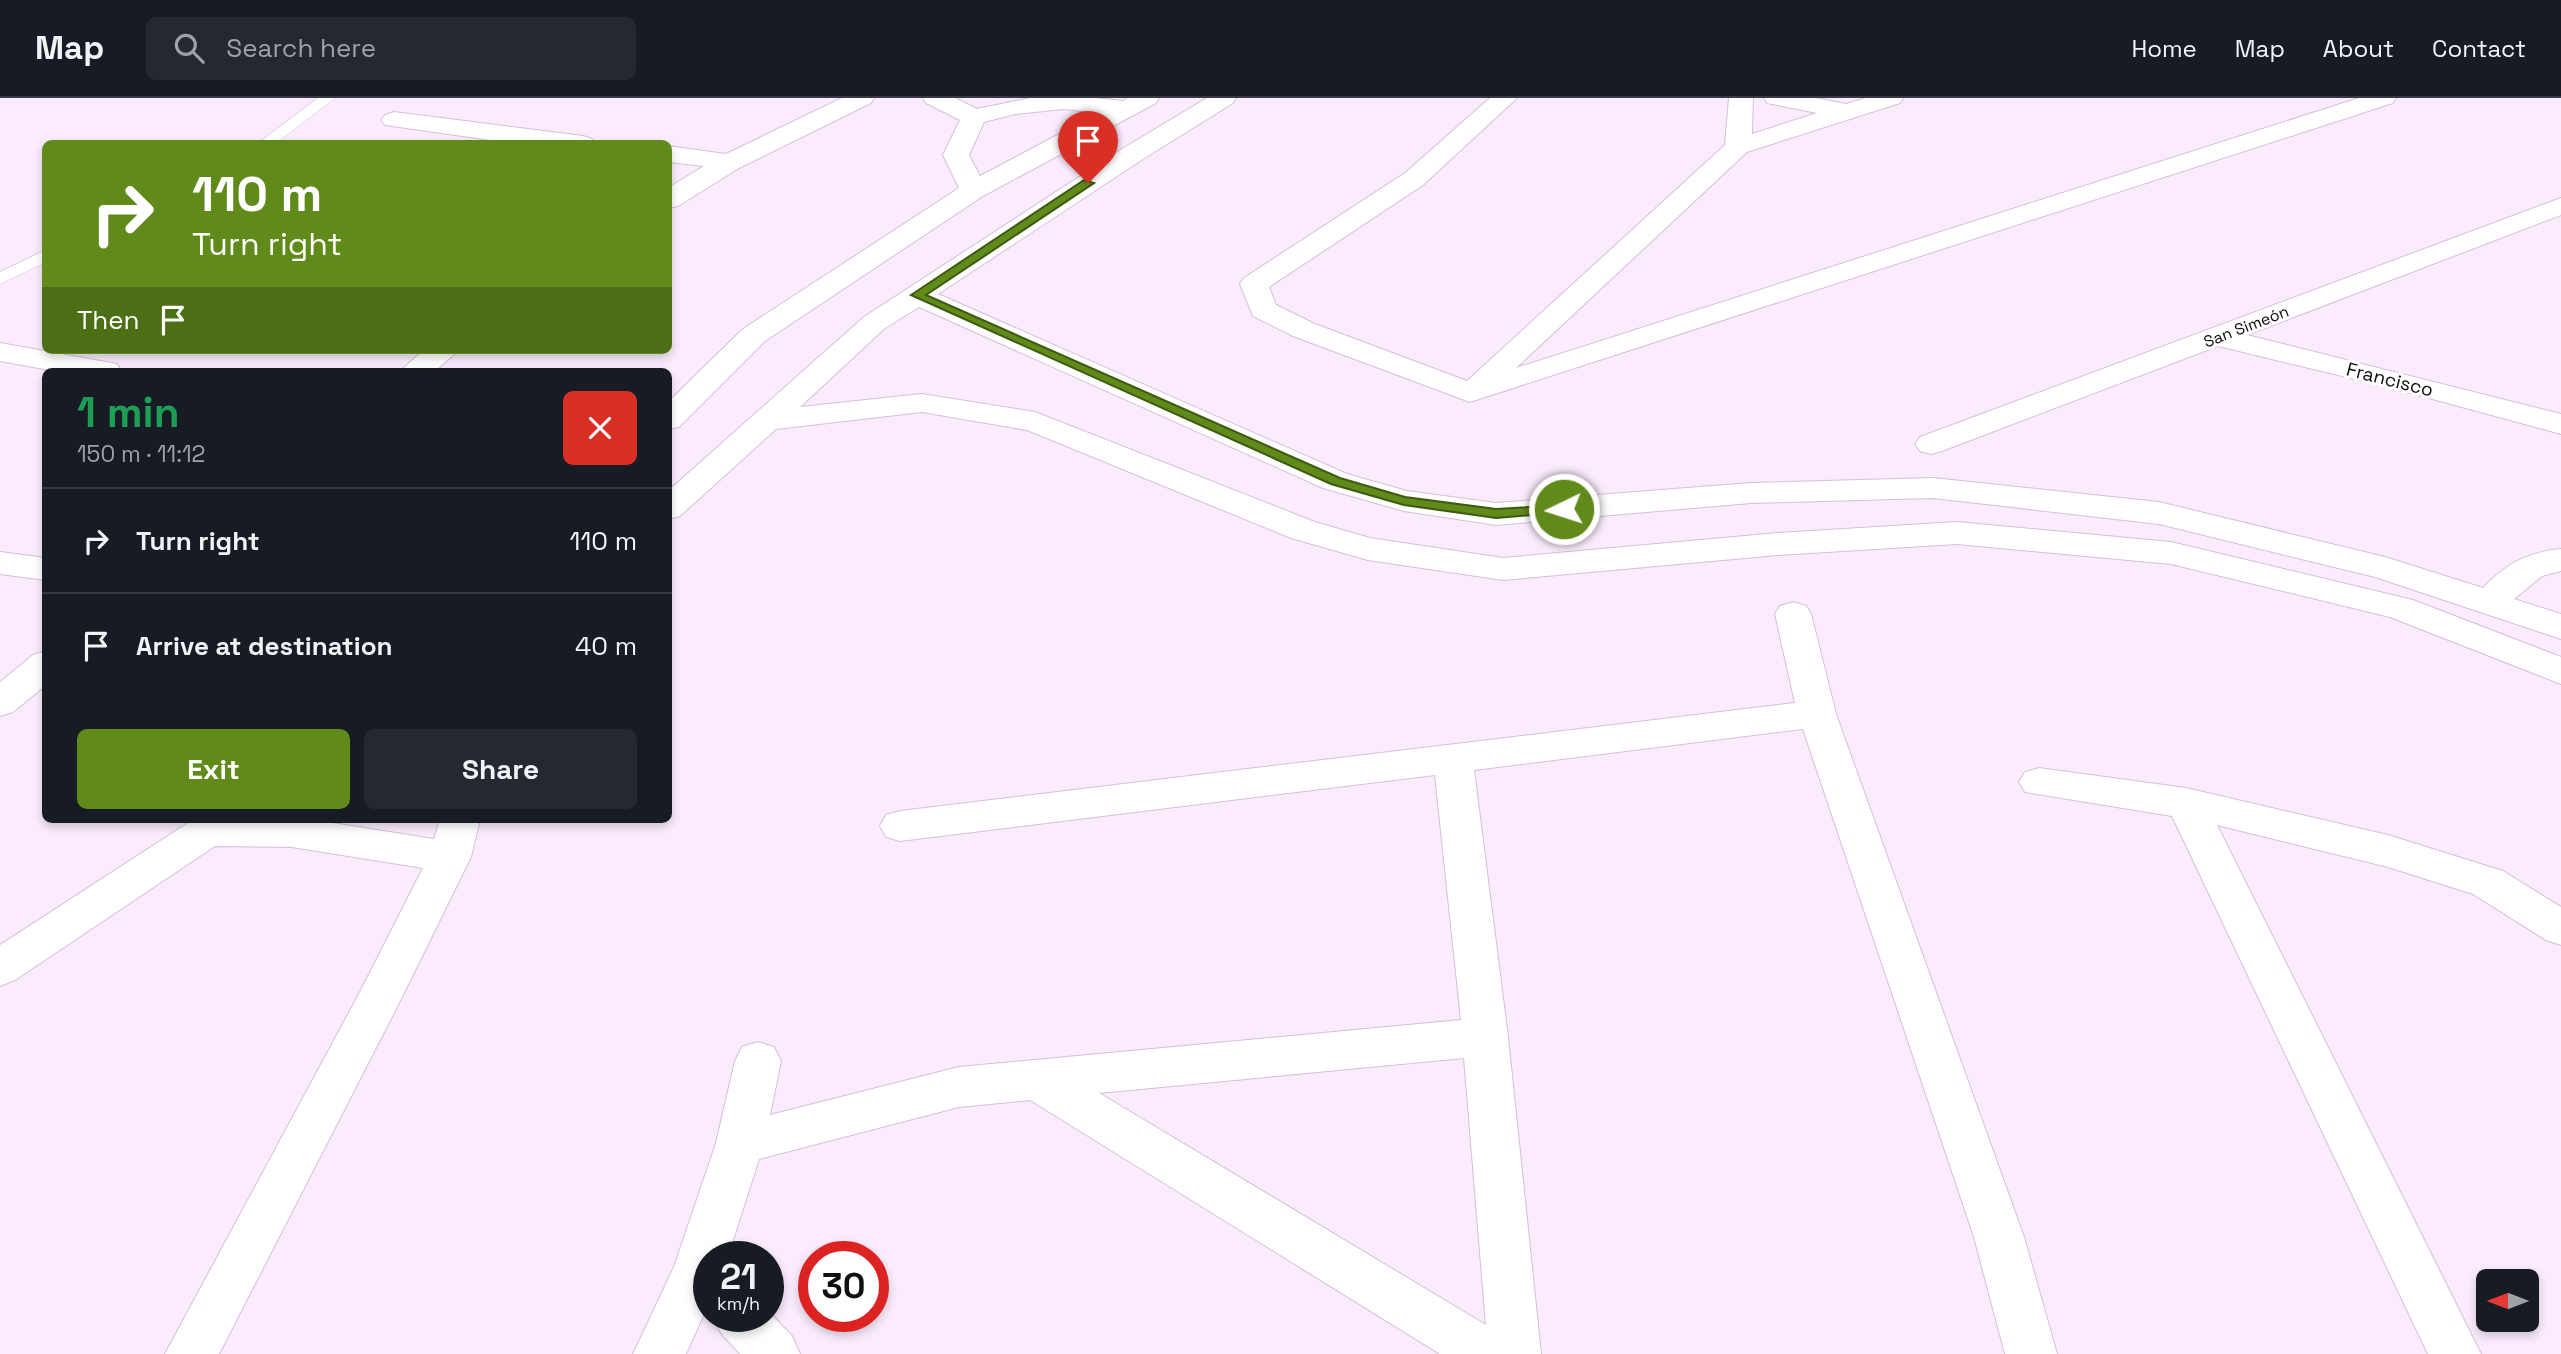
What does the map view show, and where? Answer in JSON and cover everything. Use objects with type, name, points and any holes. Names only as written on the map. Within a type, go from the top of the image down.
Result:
[{"type":"street","points":[[672,198],[730,162],[862,98]]},
{"type":"street","points":[[935,98],[974,117],[1015,107],[1063,102],[1137,104]]},
{"type":"street","points":[[672,505],[874,323],[1131,155],[1224,98]]},
{"type":"street","points":[[1505,98],[1414,179],[1254,284],[1263,310],[1304,330],[1470,393],[2367,100]]},
{"type":"street","points":[[1738,147],[1741,98]]},
{"type":"street","points":[[1776,98],[1846,111]]},
{"type":"street","points":[[1470,393],[1738,147],[1891,98]]},
{"type":"street","points":[[672,416],[754,335],[974,190],[1137,104]]},
{"type":"street","points":[[974,117],[956,155],[974,190]]},
{"type":"street","points":[[394,120],[552,140]]},
{"type":"street","points":[[672,155],[730,162]]},
{"type":"street","name":"San Simeón","points":[[1930,444],[2561,206]]},
{"type":"street","points":[[917,295],[1335,481],[1404,501],[1496,514],[1751,493],[1933,488],[2159,513],[2385,568],[2561,627]]},
{"type":"street","name":"Francisco","points":[[2219,337],[2397,380],[2561,424]]},
{"type":"street","points":[[0,352],[89,368]]},
{"type":"street","points":[[419,368],[438,354]]},
{"type":"street","points":[[767,420],[922,403],[1035,422],[1303,530],[1368,549],[1503,569],[1778,544],[1957,533],[2171,553],[2400,608],[2561,671]]},
{"type":"street","points":[[1368,549],[1404,501]]},
{"type":"street","points":[[2491,602],[2516,573],[2561,560]]},
{"type":"street","points":[[0,563],[42,568]]},
{"type":"street","points":[[1793,614],[1817,714],[1999,1237],[2031,1354]]},
{"type":"street","points":[[0,703],[42,667]]},
{"type":"street","points":[[900,825],[1817,714]]},
{"type":"street","points":[[1453,758],[1485,1037],[1515,1354]]},
{"type":"street","points":[[2039,782],[2186,803],[2388,851],[2488,882],[2561,928]]},
{"type":"street","points":[[2186,803],[2455,1354]]},
{"type":"street","points":[[0,968],[216,825],[292,832],[455,838],[376,1005],[191,1354]]},
{"type":"street","points":[[740,1143],[959,1087],[1485,1037]]},
{"type":"street","points":[[713,1241],[740,1143],[758,1061]]},
{"type":"street","points":[[1037,1080],[1487,1354]]},
{"type":"street","points":[[659,1354],[693,1294]]},
{"type":"street","points":[[754,1332],[774,1354]]},
{"type":"lane","points":[[270,140],[328,98]]},
{"type":"lane","points":[[0,279],[42,257]]},
{"type":"route","points":[[1088,183],[917,295],[1335,481],[1404,501],[1496,514],[1564,509]]}]
